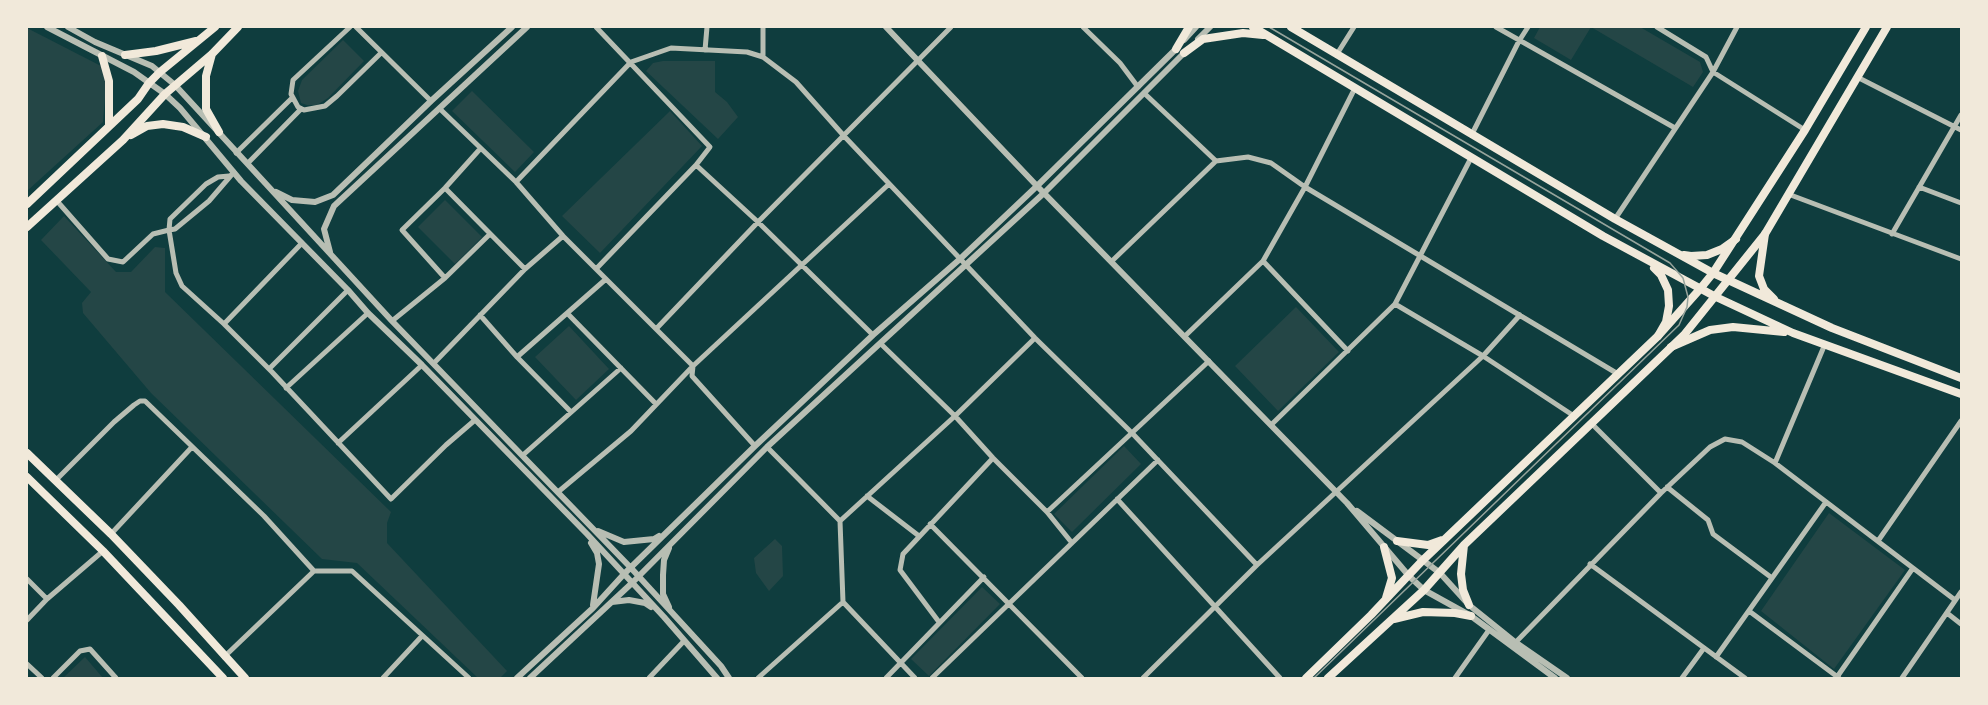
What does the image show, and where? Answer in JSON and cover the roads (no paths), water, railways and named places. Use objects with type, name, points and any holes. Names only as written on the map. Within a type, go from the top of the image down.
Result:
[{"type":"main road","points":[[27,204],[138,99],[160,72],[215,27]]},
{"type":"main road","points":[[27,227],[123,140],[165,94],[212,54],[238,27]]},
{"type":"main road","points":[[1180,51],[1189,27]]},
{"type":"main road","points":[[1253,27],[1650,263],[1700,289],[1792,333],[1961,394]]},
{"type":"main road","points":[[1291,27],[1674,253],[1832,328],[1961,378]]},
{"type":"main road","points":[[1306,678],[1385,601],[1422,561],[1658,336],[1700,289],[1736,239],[1805,130],[1866,27]]},
{"type":"main road","points":[[1329,678],[1424,590],[1464,545],[1671,347],[1716,297],[1765,234],[1887,27]]},
{"type":"main road","points":[[1180,51],[1203,39],[1243,33],[1266,35]]},
{"type":"main road","points":[[125,55],[156,51],[200,40]]},
{"type":"main road","points":[[212,54],[205,90],[207,110],[219,132]]},
{"type":"main road","points":[[102,56],[109,81],[110,126]]},
{"type":"main road","points":[[123,140],[147,126],[163,124],[183,127],[206,137]]},
{"type":"main road","points":[[1765,234],[1759,276],[1764,289],[1778,303]]},
{"type":"main road","points":[[1674,253],[1691,256],[1707,255],[1722,249],[1736,239]]},
{"type":"main road","points":[[1650,263],[1661,275],[1668,290],[1669,306],[1666,322],[1658,336]]},
{"type":"main road","points":[[1671,347],[1710,330],[1733,327],[1761,328],[1792,333]]},
{"type":"main road","points":[[27,453],[111,534],[245,678]]},
{"type":"main road","points":[[27,477],[103,551],[224,678]]},
{"type":"main road","points":[[1397,542],[1428,545],[1447,538]]},
{"type":"main road","points":[[1464,545],[1461,574],[1463,590],[1469,605]]},
{"type":"main road","points":[[1384,548],[1392,578],[1385,601]]},
{"type":"main road","points":[[1389,620],[1423,612],[1471,616]]},
{"type":"street","points":[[47,27],[134,72],[165,94],[206,137],[231,174],[302,243],[368,313],[587,534],[717,678]]},
{"type":"street","points":[[68,27],[152,66],[175,85],[392,321],[631,568],[721,666],[729,678]]},
{"type":"street","points":[[350,27],[293,80],[291,94],[298,107],[313,110],[325,106],[381,53]]},
{"type":"street","points":[[356,27],[430,101]]},
{"type":"street","points":[[272,190],[292,200],[315,202],[333,195],[430,101],[512,27]]},
{"type":"street","points":[[330,252],[324,229],[334,206],[527,27]]},
{"type":"street","points":[[596,27],[710,147],[696,165],[596,269]]},
{"type":"street","points":[[705,50],[707,27]]},
{"type":"street","points":[[763,27],[763,57]]},
{"type":"street","points":[[886,27],[1037,186],[1347,503],[1408,576],[1424,590],[1471,616],[1567,678]]},
{"type":"street","points":[[656,329],[758,222],[951,27]]},
{"type":"street","points":[[1083,27],[1120,63],[1138,87]]},
{"type":"street","points":[[530,678],[632,583],[767,447],[1044,193],[1144,93],[1180,51],[1196,27]]},
{"type":"street","points":[[518,678],[755,446],[873,335],[960,259],[1138,87],[1210,27]]},
{"type":"street","points":[[1337,54],[1354,27]]},
{"type":"street","points":[[1496,27],[1675,128]]},
{"type":"street","points":[[1472,134],[1528,27]]},
{"type":"street","points":[[1657,27],[1706,57],[1713,72],[1805,130]]},
{"type":"street","points":[[1615,219],[1713,72],[1737,27]]},
{"type":"street","points":[[516,182],[631,62],[671,48],[747,52],[763,57],[796,82],[965,265],[1035,338],[1132,433],[1257,565]]},
{"type":"street","points":[[1857,77],[1953,128],[1961,130]]},
{"type":"street","points":[[1185,336],[1263,261],[1305,187],[1354,88]]},
{"type":"street","points":[[1144,93],[1215,160]]},
{"type":"street","points":[[237,153],[292,99]]},
{"type":"street","points":[[248,163],[301,109]]},
{"type":"street","points":[[440,109],[516,182],[563,236],[693,366]]},
{"type":"street","points":[[1892,234],[1961,115]]},
{"type":"street","points":[[446,278],[402,230],[445,188],[480,149]]},
{"type":"street","points":[[1112,261],[1215,160],[1248,157],[1270,163],[1305,187],[1618,374]]},
{"type":"street","points":[[1271,425],[1395,304],[1471,158]]},
{"type":"street","points":[[696,165],[758,222],[873,335]]},
{"type":"street","points":[[231,174],[218,177],[206,184],[170,219],[169,230],[176,273],[182,286],[269,369],[391,499],[475,420]]},
{"type":"street","points":[[57,201],[108,260],[123,262],[153,234],[175,229],[209,201],[231,174]]},
{"type":"street","points":[[558,492],[631,431],[693,366],[889,183]]},
{"type":"street","points":[[1919,187],[1961,202]]},
{"type":"street","points":[[445,188],[525,269]]},
{"type":"street","points":[[1788,194],[1961,259]]},
{"type":"street","points":[[392,321],[446,278],[490,234]]},
{"type":"street","points":[[434,363],[525,269],[563,236]]},
{"type":"street","points":[[224,324],[302,243]]},
{"type":"street","points":[[1263,261],[1348,351]]},
{"type":"street","points":[[517,357],[606,279]]},
{"type":"street","points":[[269,369],[348,290]]},
{"type":"street","points":[[1395,304],[1483,356],[1574,416]]},
{"type":"street","points":[[286,388],[368,313]]},
{"type":"street","points":[[567,313],[656,404]]},
{"type":"street","points":[[480,315],[571,412]]},
{"type":"street","points":[[1143,678],[1335,491],[1483,356],[1520,315]]},
{"type":"street","points":[[840,521],[955,416],[1035,338]]},
{"type":"street","points":[[881,344],[955,416],[1047,512],[1072,543]]},
{"type":"street","points":[[1775,463],[1826,344]]},
{"type":"street","points":[[1047,512],[1209,361]]},
{"type":"street","points":[[338,443],[422,365]]},
{"type":"street","points":[[693,366],[692,376],[755,446]]},
{"type":"street","points":[[523,455],[621,368]]},
{"type":"street","points":[[55,481],[114,422],[140,401],[145,401],[264,516],[314,571]]},
{"type":"street","points":[[1878,541],[1961,421]]},
{"type":"street","points":[[1591,423],[1661,493]]},
{"type":"street","points":[[1513,644],[1667,487],[1710,447],[1725,440],[1742,442],[1775,463],[1955,600]]},
{"type":"street","points":[[111,534],[192,447]]},
{"type":"street","points":[[767,447],[840,521],[843,602],[915,678]]},
{"type":"street","points":[[939,622],[900,570],[903,554],[993,458]]},
{"type":"street","points":[[932,678],[1158,460]]},
{"type":"street","points":[[1667,487],[1708,520],[1713,534],[1772,578]]},
{"type":"street","points":[[867,496],[919,536]]},
{"type":"street","points":[[1117,499],[1280,678]]},
{"type":"street","points":[[1716,657],[1826,502]]},
{"type":"street","points":[[1347,503],[1440,573],[1469,605],[1555,678]]},
{"type":"street","points":[[930,524],[1082,678]]},
{"type":"street","points":[[593,528],[624,542],[654,539],[672,527]]},
{"type":"street","points":[[587,534],[597,553],[599,564],[592,608]]},
{"type":"street","points":[[671,613],[663,594],[663,575],[664,560],[672,542]]},
{"type":"street","points":[[27,620],[47,599],[103,551]]},
{"type":"street","points":[[1590,564],[1744,678]]},
{"type":"street","points":[[1749,611],[1838,677],[1913,568]]},
{"type":"street","points":[[224,657],[314,571],[352,571],[469,678]]},
{"type":"street","points":[[886,678],[984,577]]},
{"type":"street","points":[[27,579],[47,599]]},
{"type":"street","points":[[1902,678],[1961,592]]},
{"type":"street","points":[[611,602],[629,600],[645,603],[664,617]]},
{"type":"street","points":[[758,678],[843,602]]},
{"type":"street","points":[[1947,613],[1961,624]]},
{"type":"street","points":[[1455,678],[1487,628]]},
{"type":"street","points":[[383,678],[422,636]]},
{"type":"street","points":[[649,678],[684,641]]},
{"type":"street","points":[[1682,678],[1704,648]]},
{"type":"street","points":[[53,678],[80,651],[90,650],[116,678]]},
{"type":"street","points":[[27,664],[42,678]]},
{"type":"tram line","points":[[1269,27],[1670,263],[1683,278],[1688,297],[1687,307],[1679,325],[1314,678]]}]
